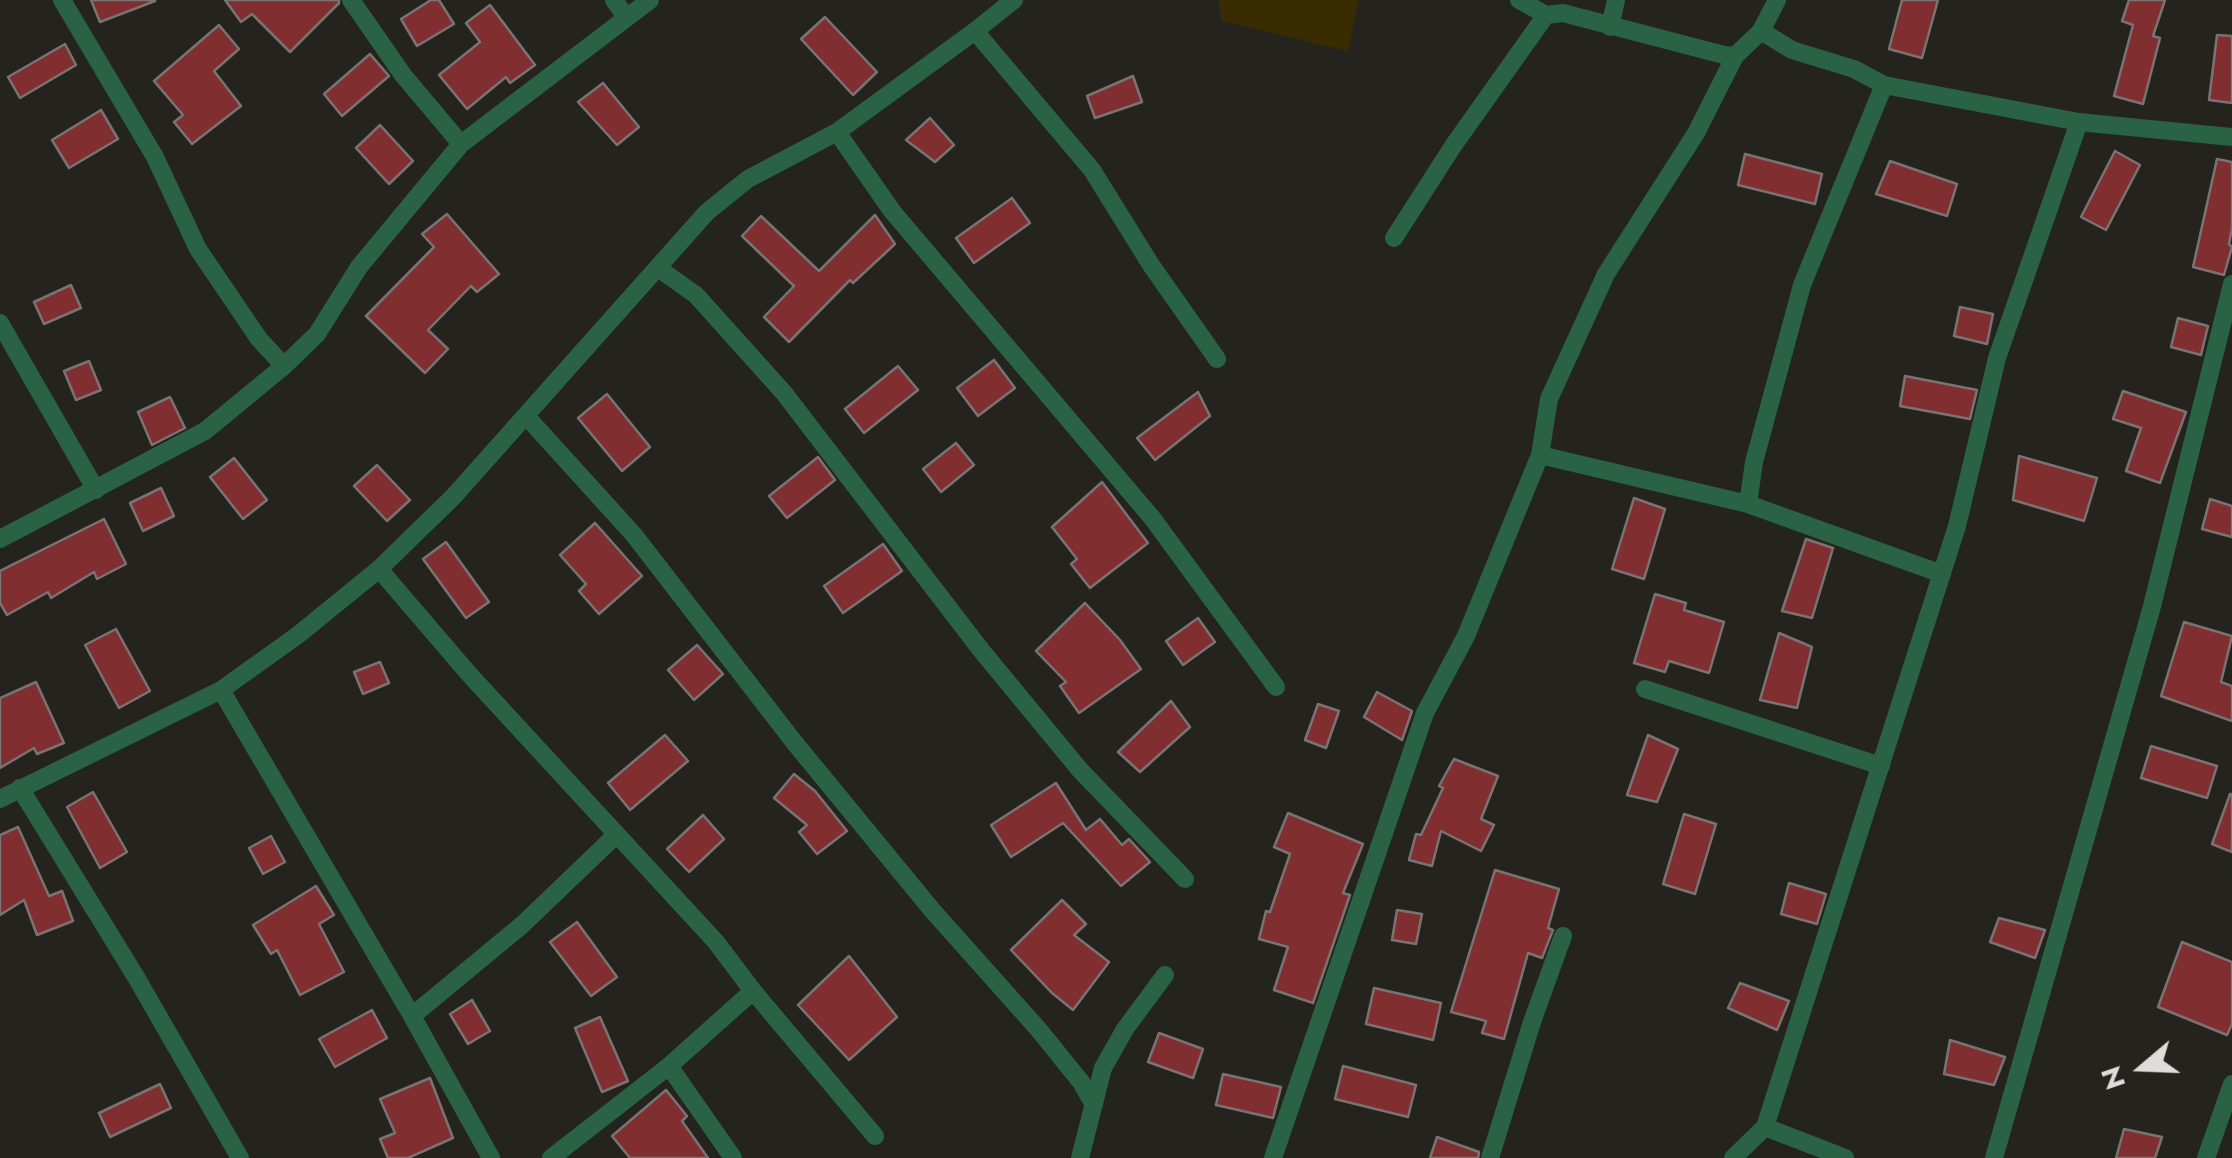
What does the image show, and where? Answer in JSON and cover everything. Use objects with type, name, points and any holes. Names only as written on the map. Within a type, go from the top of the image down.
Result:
[{"type":"street","points":[[62,0],[156,157],[198,249],[259,339],[284,366]]},
{"type":"street","points":[[351,0],[403,75],[461,144]]},
{"type":"street","points":[[614,0],[626,17]]},
{"type":"street","points":[[0,539],[205,432],[317,334],[359,267],[461,144],[650,0]]},
{"type":"street","points":[[0,798],[221,690],[298,635],[379,569],[453,498],[707,212],[748,179],[837,132],[1014,0]]},
{"type":"street","points":[[1520,0],[1546,15],[1562,12],[1736,56]]},
{"type":"street","points":[[1610,27],[1616,0]]},
{"type":"street","points":[[1274,1158],[1425,713],[1466,636],[1540,455],[1550,400],[1606,274],[1696,133],[1736,56],[1761,31],[1777,0]]},
{"type":"street","points":[[1394,238],[1453,146],[1546,15]]},
{"type":"street","points":[[975,31],[1092,170],[1217,360]]},
{"type":"street","points":[[1761,31],[1792,50],[1854,69],[1884,85],[2078,122],[2232,136]]},
{"type":"street","points":[[1748,504],[1754,462],[1802,285],[1884,85]]},
{"type":"street","points":[[1733,1158],[1766,1127],[1942,574],[1997,358],[2078,122]]},
{"type":"street","points":[[837,132],[892,211],[1153,518],[1276,687]]},
{"type":"street","points":[[658,268],[696,295],[784,393],[981,650],[1080,770],[1185,879]]},
{"type":"street","points":[[1994,1158],[2151,610],[2232,284]]},
{"type":"street","points":[[0,323],[96,490]]},
{"type":"street","points":[[527,417],[634,535],[794,742],[932,910],[1039,1030],[1081,1082],[1094,1106]]},
{"type":"street","points":[[1540,455],[1748,504],[1942,574]]},
{"type":"street","points":[[379,569],[615,836],[716,942],[875,1136]]},
{"type":"street","points":[[1645,688],[1881,766]]},
{"type":"street","points":[[221,690],[491,1158]]},
{"type":"street","points":[[20,788],[240,1158]]},
{"type":"street","points":[[412,1016],[522,925],[615,836]]},
{"type":"street","points":[[1490,1158],[1563,936]]},
{"type":"street","points":[[1080,1158],[1103,1068],[1125,1029],[1165,976]]},
{"type":"street","points":[[550,1158],[668,1066],[753,991]]},
{"type":"street","points":[[668,1066],[734,1158]]},
{"type":"street","points":[[2206,1158],[2232,1084]]},
{"type":"street","points":[[1766,1127],[1845,1158]]},
{"type":"shaded area","points":[[1218,0],[1359,0],[1348,51],[1222,21]]},
{"type":"building","points":[[91,0],[155,0],[155,1],[100,22]]},
{"type":"building","points":[[225,0],[339,3],[290,52],[252,14],[241,22]]},
{"type":"building","points":[[431,0],[439,0],[454,24],[417,46],[401,19]]},
{"type":"building","points":[[1902,0],[1938,0],[1922,58],[1889,49]]},
{"type":"building","points":[[2129,0],[2165,0],[2153,36],[2160,38],[2143,104],[2114,96],[2133,25],[2122,21]]},
{"type":"building","points":[[490,5],[535,65],[510,83],[506,77],[467,109],[439,75],[480,42],[466,23]]},
{"type":"building","points":[[825,17],[877,72],[853,95],[801,39]]},
{"type":"building","points":[[219,25],[239,49],[214,71],[241,106],[192,144],[174,122],[183,115],[154,81]]},
{"type":"building","points":[[2217,35],[2232,36],[2232,103],[2209,100]]},
{"type":"building","points":[[65,44],[76,65],[20,98],[8,77]]},
{"type":"building","points":[[370,54],[389,76],[342,116],[324,94]]},
{"type":"building","points":[[1133,76],[1142,102],[1095,118],[1087,96]]},
{"type":"building","points":[[603,83],[639,127],[617,145],[578,102]]},
{"type":"building","points":[[101,110],[118,139],[69,168],[52,140]]},
{"type":"building","points":[[930,118],[954,145],[935,162],[906,140]]},
{"type":"building","points":[[380,125],[413,161],[389,184],[356,148]]},
{"type":"building","points":[[2115,151],[2140,165],[2106,230],[2081,217]]},
{"type":"building","points":[[1745,154],[1822,174],[1815,204],[1738,185]]},
{"type":"building","points":[[2217,159],[2232,162],[2232,247],[2224,275],[2193,267]]},
{"type":"building","points":[[1890,161],[1957,184],[1947,216],[1876,194]]},
{"type":"building","points":[[1012,198],[1030,223],[974,263],[956,238]]},
{"type":"building","points":[[447,214],[499,274],[477,292],[471,286],[428,330],[448,349],[425,373],[366,316],[434,247],[422,234]]},
{"type":"building","points":[[875,215],[895,244],[853,283],[850,280],[789,342],[764,317],[794,286],[742,236],[761,216],[819,271]]},
{"type":"building","points":[[71,285],[81,308],[44,324],[34,302]]},
{"type":"building","points":[[1960,307],[1993,314],[1987,344],[1954,336]]},
{"type":"building","points":[[2178,318],[2208,326],[2201,355],[2171,347]]},
{"type":"building","points":[[994,360],[1015,388],[978,416],[957,388]]},
{"type":"building","points":[[89,361],[101,390],[76,400],[64,371]]},
{"type":"building","points":[[898,366],[918,390],[864,433],[845,409]]},
{"type":"building","points":[[1905,376],[1977,390],[1970,419],[1900,406]]},
{"type":"building","points":[[2123,391],[2186,412],[2160,483],[2126,471],[2141,428],[2113,419]]},
{"type":"building","points":[[1198,392],[1210,416],[1155,460],[1137,438]]},
{"type":"building","points":[[607,394],[650,447],[622,471],[578,418]]},
{"type":"building","points":[[170,397],[185,428],[152,445],[138,412]]},
{"type":"building","points":[[956,443],[974,465],[941,492],[923,469]]},
{"type":"building","points":[[2019,456],[2097,478],[2084,521],[2013,500]]},
{"type":"building","points":[[818,457],[835,480],[787,518],[769,496]]},
{"type":"building","points":[[234,458],[267,500],[243,519],[210,477]]},
{"type":"building","points":[[377,465],[410,500],[387,521],[354,486]]},
{"type":"building","points":[[1102,482],[1148,543],[1090,588],[1071,564],[1077,559],[1052,527]]},
{"type":"building","points":[[161,488],[174,516],[143,531],[130,503]]},
{"type":"building","points":[[1634,498],[1665,509],[1644,579],[1612,569]]},
{"type":"building","points":[[2210,499],[2232,506],[2232,537],[2202,529]]},
{"type":"building","points":[[104,519],[126,564],[97,579],[94,572],[51,598],[48,592],[7,615],[0,603],[0,571]]},
{"type":"building","points":[[595,523],[642,576],[599,614],[579,591],[586,584],[560,555]]},
{"type":"building","points":[[1806,539],[1833,548],[1812,618],[1782,611]]},
{"type":"building","points":[[446,542],[489,602],[466,618],[423,559]]},
{"type":"building","points":[[883,544],[902,571],[843,613],[824,586]]},
{"type":"building","points":[[1655,594],[1686,603],[1684,610],[1724,622],[1709,673],[1669,661],[1665,672],[1634,663]]},
{"type":"building","points":[[1085,603],[1141,669],[1079,713],[1060,686],[1066,682],[1036,651]]},
{"type":"building","points":[[1198,618],[1215,642],[1183,665],[1166,641]]},
{"type":"building","points":[[2184,622],[2232,636],[2221,682],[2232,686],[2232,721],[2161,696]]},
{"type":"building","points":[[116,629],[150,691],[119,708],[85,645]]},
{"type":"building","points":[[1779,633],[1812,647],[1797,708],[1760,700]]},
{"type":"building","points":[[697,645],[723,674],[694,700],[668,670]]},
{"type":"building","points":[[380,662],[389,683],[363,694],[354,672]]},
{"type":"building","points":[[36,682],[64,743],[37,754],[34,748],[0,768],[0,698]]},
{"type":"building","points":[[1377,692],[1412,711],[1402,740],[1364,717]]},
{"type":"building","points":[[1171,701],[1190,727],[1140,772],[1118,752]]},
{"type":"building","points":[[1318,704],[1339,711],[1326,748],[1305,740]]},
{"type":"building","points":[[665,735],[688,761],[630,810],[608,783]]},
{"type":"building","points":[[1648,735],[1678,749],[1657,802],[1627,795]]},
{"type":"building","points":[[2151,746],[2217,766],[2207,798],[2141,778]]},
{"type":"building","points":[[1454,759],[1498,776],[1481,819],[1494,825],[1481,851],[1441,831],[1432,866],[1409,860],[1416,834],[1421,835],[1443,788],[1439,786]]},
{"type":"building","points":[[794,774],[815,791],[847,831],[817,854],[799,832],[807,825],[774,798]]},
{"type":"building","points":[[1056,783],[1086,830],[1100,819],[1122,845],[1129,839],[1150,862],[1121,886],[1063,823],[1011,857],[991,825]]},
{"type":"building","points":[[93,792],[127,852],[100,868],[67,807]]},
{"type":"building","points":[[2232,794],[2232,852],[2212,844]]},
{"type":"building","points":[[1288,813],[1363,844],[1343,893],[1350,895],[1313,1003],[1274,990],[1288,947],[1259,939],[1266,911],[1270,912],[1290,854],[1274,847]]},
{"type":"building","points":[[1684,814],[1716,824],[1695,894],[1663,884]]},
{"type":"building","points":[[703,815],[724,839],[689,872],[667,849]]},
{"type":"building","points":[[18,827],[49,896],[62,891],[73,921],[37,935],[24,900],[0,915],[0,835]]},
{"type":"building","points":[[271,836],[285,862],[263,874],[249,848]]},
{"type":"building","points":[[1495,870],[1559,889],[1548,928],[1553,930],[1542,958],[1528,953],[1504,1039],[1482,1033],[1486,1021],[1451,1012]]},
{"type":"building","points":[[1789,883],[1826,894],[1817,924],[1781,914]]},
{"type":"building","points":[[316,886],[334,915],[319,924],[344,972],[300,995],[277,950],[271,954],[253,925]]},
{"type":"building","points":[[1062,900],[1086,924],[1074,935],[1109,962],[1073,1010],[1011,950]]},
{"type":"building","points":[[1397,910],[1422,914],[1416,944],[1392,940]]},
{"type":"building","points":[[1999,918],[2045,930],[2035,958],[1990,942]]},
{"type":"building","points":[[577,922],[617,977],[591,996],[550,942]]},
{"type":"building","points":[[2182,942],[2232,962],[2232,1024],[2227,1035],[2158,1007]]},
{"type":"building","points":[[849,956],[897,1017],[849,1060],[798,1005]]},
{"type":"building","points":[[1740,983],[1789,1001],[1777,1030],[1728,1008]]},
{"type":"building","points":[[1374,988],[1441,1003],[1433,1040],[1366,1024]]},
{"type":"building","points":[[472,1000],[490,1031],[468,1044],[450,1014]]},
{"type":"building","points":[[372,1010],[387,1038],[335,1067],[319,1039]]},
{"type":"building","points":[[600,1017],[628,1081],[602,1092],[575,1028]]},
{"type":"building","points":[[1159,1033],[1203,1049],[1193,1078],[1148,1062]]},
{"type":"building","points":[[1950,1040],[2005,1057],[1994,1085],[1944,1074]]},
{"type":"building","points":[[1343,1066],[1416,1085],[1408,1117],[1335,1099]]},
{"type":"building","points":[[1223,1074],[1281,1087],[1273,1118],[1216,1105]]},
{"type":"building","points":[[430,1078],[453,1138],[408,1158],[388,1158],[380,1139],[395,1133],[380,1099]]},
{"type":"building","points":[[160,1084],[171,1108],[110,1137],[99,1113]]},
{"type":"building","points":[[666,1090],[687,1116],[682,1121],[708,1158],[630,1158],[612,1136]]},
{"type":"building","points":[[2124,1129],[2162,1137],[2155,1158],[2116,1158]]},
{"type":"building","points":[[1437,1137],[1479,1152],[1478,1158],[1430,1158]]}]
